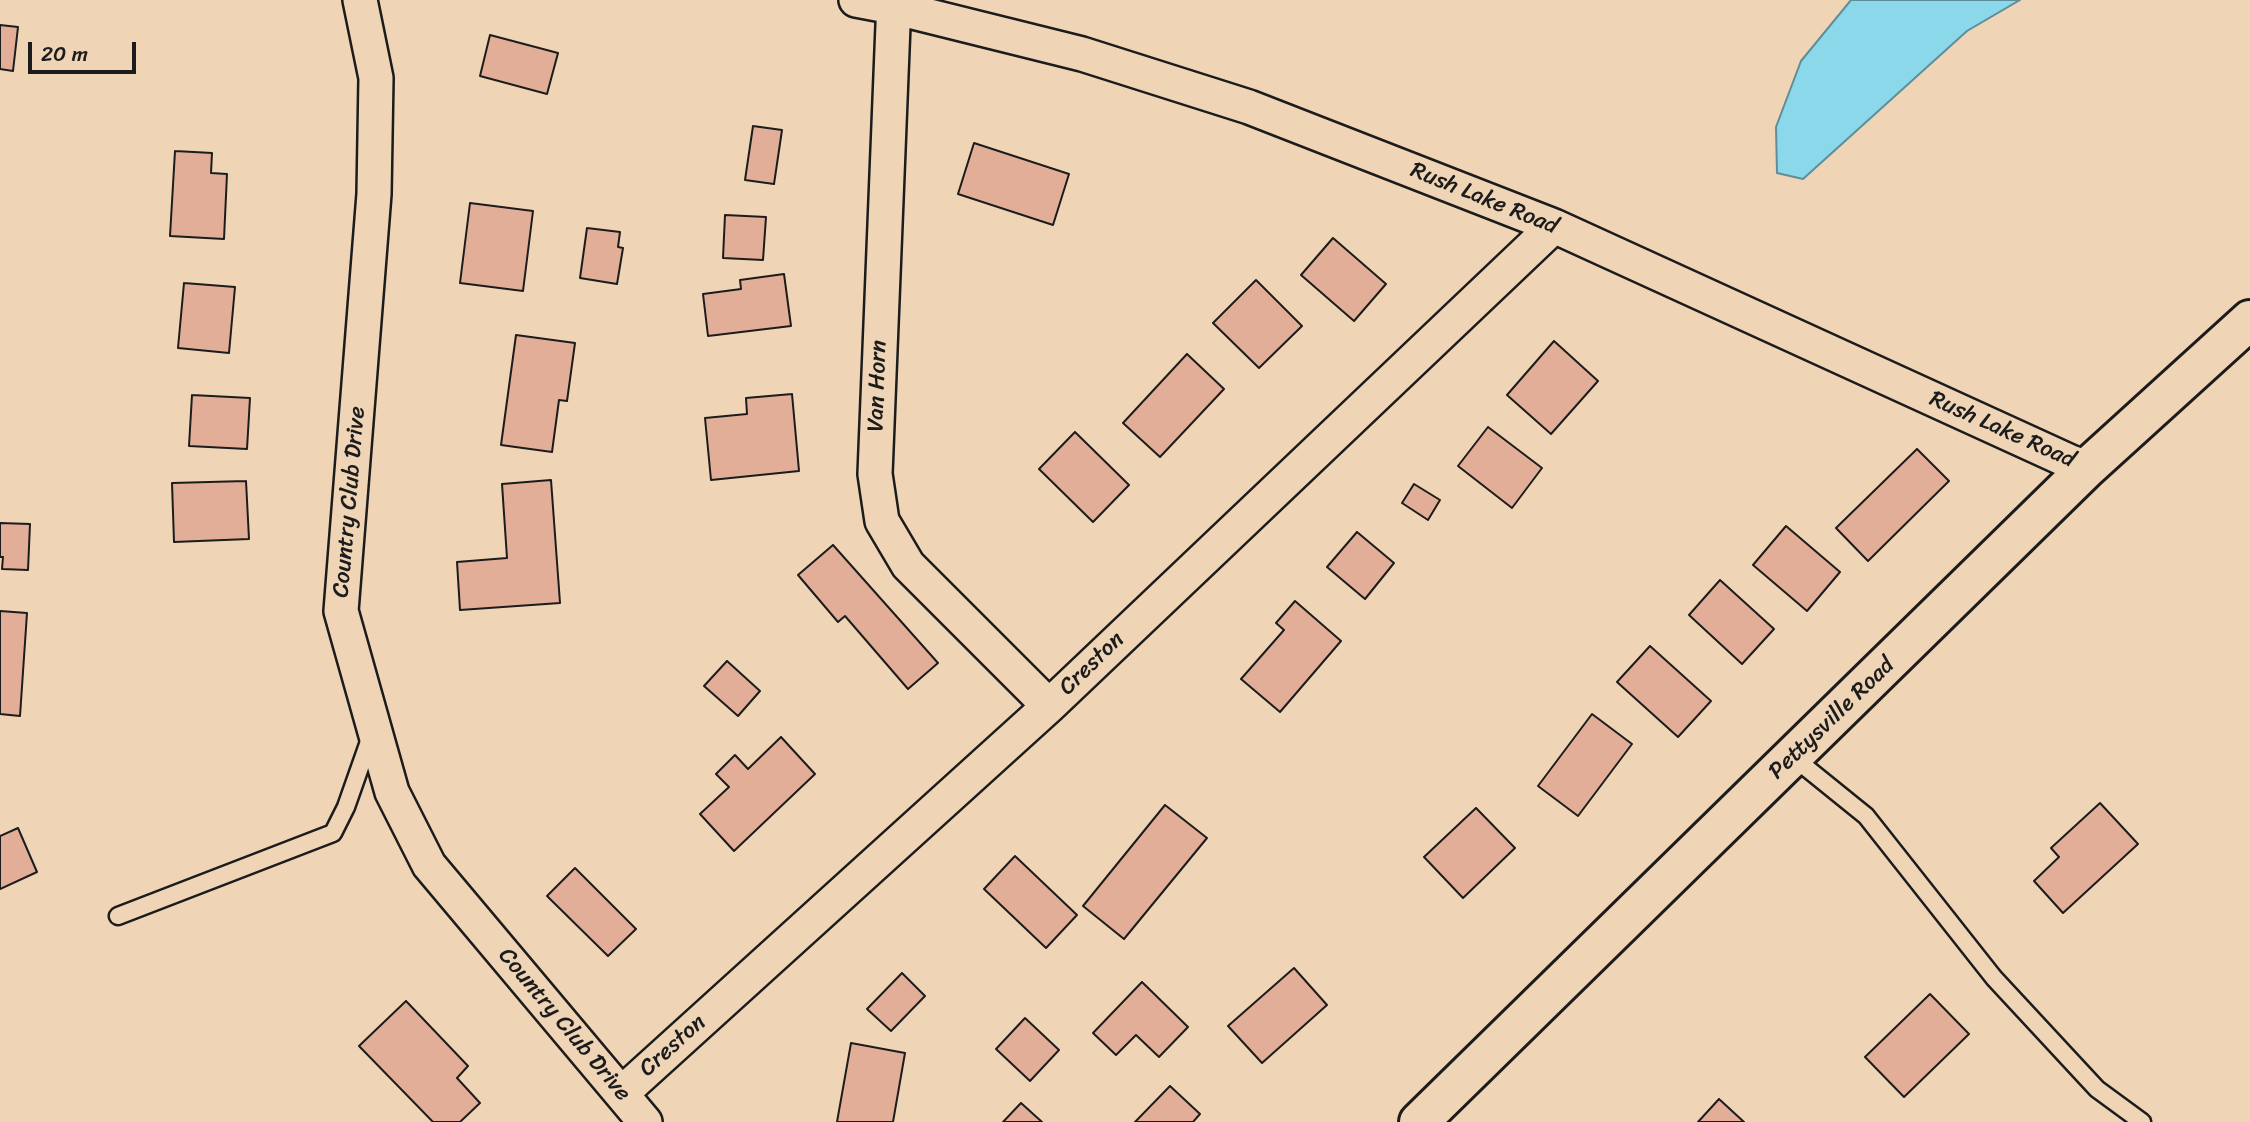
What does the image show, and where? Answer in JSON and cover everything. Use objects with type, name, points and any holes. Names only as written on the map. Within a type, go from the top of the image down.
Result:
[{"type":"main road","name":"Pettysville Road","points":[[1419,1122],[2087,469],[2250,320]]},
{"type":"street","name":"Country Club Drive","points":[[360,0],[376,78],[374,194],[341,611],[392,792],[429,864],[645,1122]]},
{"type":"street","name":"Rush Lake Road","points":[[856,0],[894,3],[1082,54],[1249,107],[1554,226],[2087,469]]},
{"type":"street","name":"Van Horn","points":[[894,3],[875,474],[882,521],[908,565],[1049,706]]},
{"type":"street","name":"Creston","points":[[622,1093],[1049,706],[1554,226]]},
{"type":"lane","points":[[118,916],[333,833],[346,807],[374,727]]},
{"type":"lane","points":[[1793,757],[1866,816],[1994,978],[2097,1089],[2142,1122]]},
{"type":"water","points":[[1851,0],[2020,0],[1967,31],[1803,179],[1777,173],[1776,127],[1801,61]]},
{"type":"building","points":[[0,25],[18,27],[13,71],[0,69]]},
{"type":"building","points":[[490,35],[558,53],[547,94],[480,76]]},
{"type":"building","points":[[753,126],[782,130],[774,184],[745,180]]},
{"type":"building","points":[[974,143],[1069,174],[1053,225],[958,194]]},
{"type":"building","points":[[175,151],[212,153],[211,173],[227,174],[224,239],[170,236]]},
{"type":"building","points":[[470,203],[533,211],[523,291],[460,283]]},
{"type":"building","points":[[725,215],[766,217],[763,260],[723,258]]},
{"type":"building","points":[[587,228],[620,232],[618,247],[623,248],[617,284],[580,278]]},
{"type":"building","points":[[1333,238],[1386,284],[1354,321],[1301,275]]},
{"type":"building","points":[[784,274],[791,326],[708,336],[703,294],[741,289],[740,280]]},
{"type":"building","points":[[1256,280],[1302,326],[1259,368],[1213,323]]},
{"type":"building","points":[[184,283],[235,287],[229,353],[178,348]]},
{"type":"building","points":[[516,335],[575,343],[567,401],[559,400],[552,452],[501,445]]},
{"type":"building","points":[[1554,341],[1598,381],[1551,434],[1507,395]]},
{"type":"building","points":[[1187,354],[1224,389],[1160,457],[1123,423]]},
{"type":"building","points":[[792,394],[799,471],[711,480],[705,418],[747,414],[746,398]]},
{"type":"building","points":[[192,395],[250,398],[247,449],[189,446]]},
{"type":"building","points":[[1488,427],[1542,468],[1512,508],[1458,466]]},
{"type":"building","points":[[1075,432],[1129,485],[1093,522],[1039,469]]},
{"type":"building","points":[[1917,449],[1949,481],[1868,561],[1836,528]]},
{"type":"building","points":[[551,480],[560,603],[460,610],[457,562],[507,558],[502,484]]},
{"type":"building","points":[[246,481],[249,539],[174,542],[172,483]]},
{"type":"building","points":[[1414,484],[1440,500],[1428,520],[1402,503]]},
{"type":"building","points":[[0,523],[30,524],[28,570],[2,569]]},
{"type":"building","points":[[1786,526],[1840,572],[1807,611],[1753,565]]},
{"type":"building","points":[[1357,532],[1394,563],[1365,599],[1327,567]]},
{"type":"building","points":[[833,545],[938,663],[908,689],[845,616],[838,622],[798,575]]},
{"type":"building","points":[[1720,580],[1774,629],[1742,664],[1689,615]]},
{"type":"building","points":[[1295,601],[1341,641],[1280,712],[1241,679],[1284,630],[1276,623]]},
{"type":"building","points":[[0,611],[27,613],[20,716],[0,714]]},
{"type":"building","points":[[1650,646],[1711,701],[1678,737],[1617,682]]},
{"type":"building","points":[[727,661],[760,691],[738,716],[704,686]]},
{"type":"building","points":[[1592,714],[1632,744],[1578,816],[1538,786]]},
{"type":"building","points":[[781,737],[815,774],[734,851],[700,814],[729,787],[716,774],[735,755],[748,769]]},
{"type":"building","points":[[2100,803],[2138,844],[2063,913],[2034,881],[2059,857],[2051,848]]},
{"type":"building","points":[[1165,805],[1207,838],[1124,939],[1083,906]]},
{"type":"building","points":[[1476,808],[1515,848],[1463,898],[1424,857]]},
{"type":"building","points":[[18,828],[37,872],[0,889],[0,836]]},
{"type":"building","points":[[1015,856],[1077,915],[1046,948],[984,889]]},
{"type":"building","points":[[575,868],[636,929],[608,956],[547,896]]},
{"type":"building","points":[[1294,968],[1327,1005],[1262,1063],[1228,1026]]},
{"type":"building","points":[[902,973],[925,996],[891,1031],[867,1009]]},
{"type":"building","points":[[1142,982],[1188,1027],[1159,1057],[1136,1035],[1116,1055],[1093,1033]]},
{"type":"building","points":[[1930,994],[1969,1034],[1904,1097],[1865,1057]]},
{"type":"building","points":[[406,1001],[468,1066],[457,1078],[480,1103],[460,1122],[433,1122],[359,1046]]},
{"type":"building","points":[[1025,1018],[1059,1050],[1030,1081],[996,1049]]},
{"type":"building","points":[[851,1043],[905,1053],[893,1122],[837,1122]]},
{"type":"building","points":[[1170,1086],[1200,1114],[1193,1122],[1135,1122]]},
{"type":"building","points":[[1719,1099],[1744,1122],[1698,1122]]},
{"type":"building","points":[[1021,1103],[1042,1122],[1003,1122]]}]
